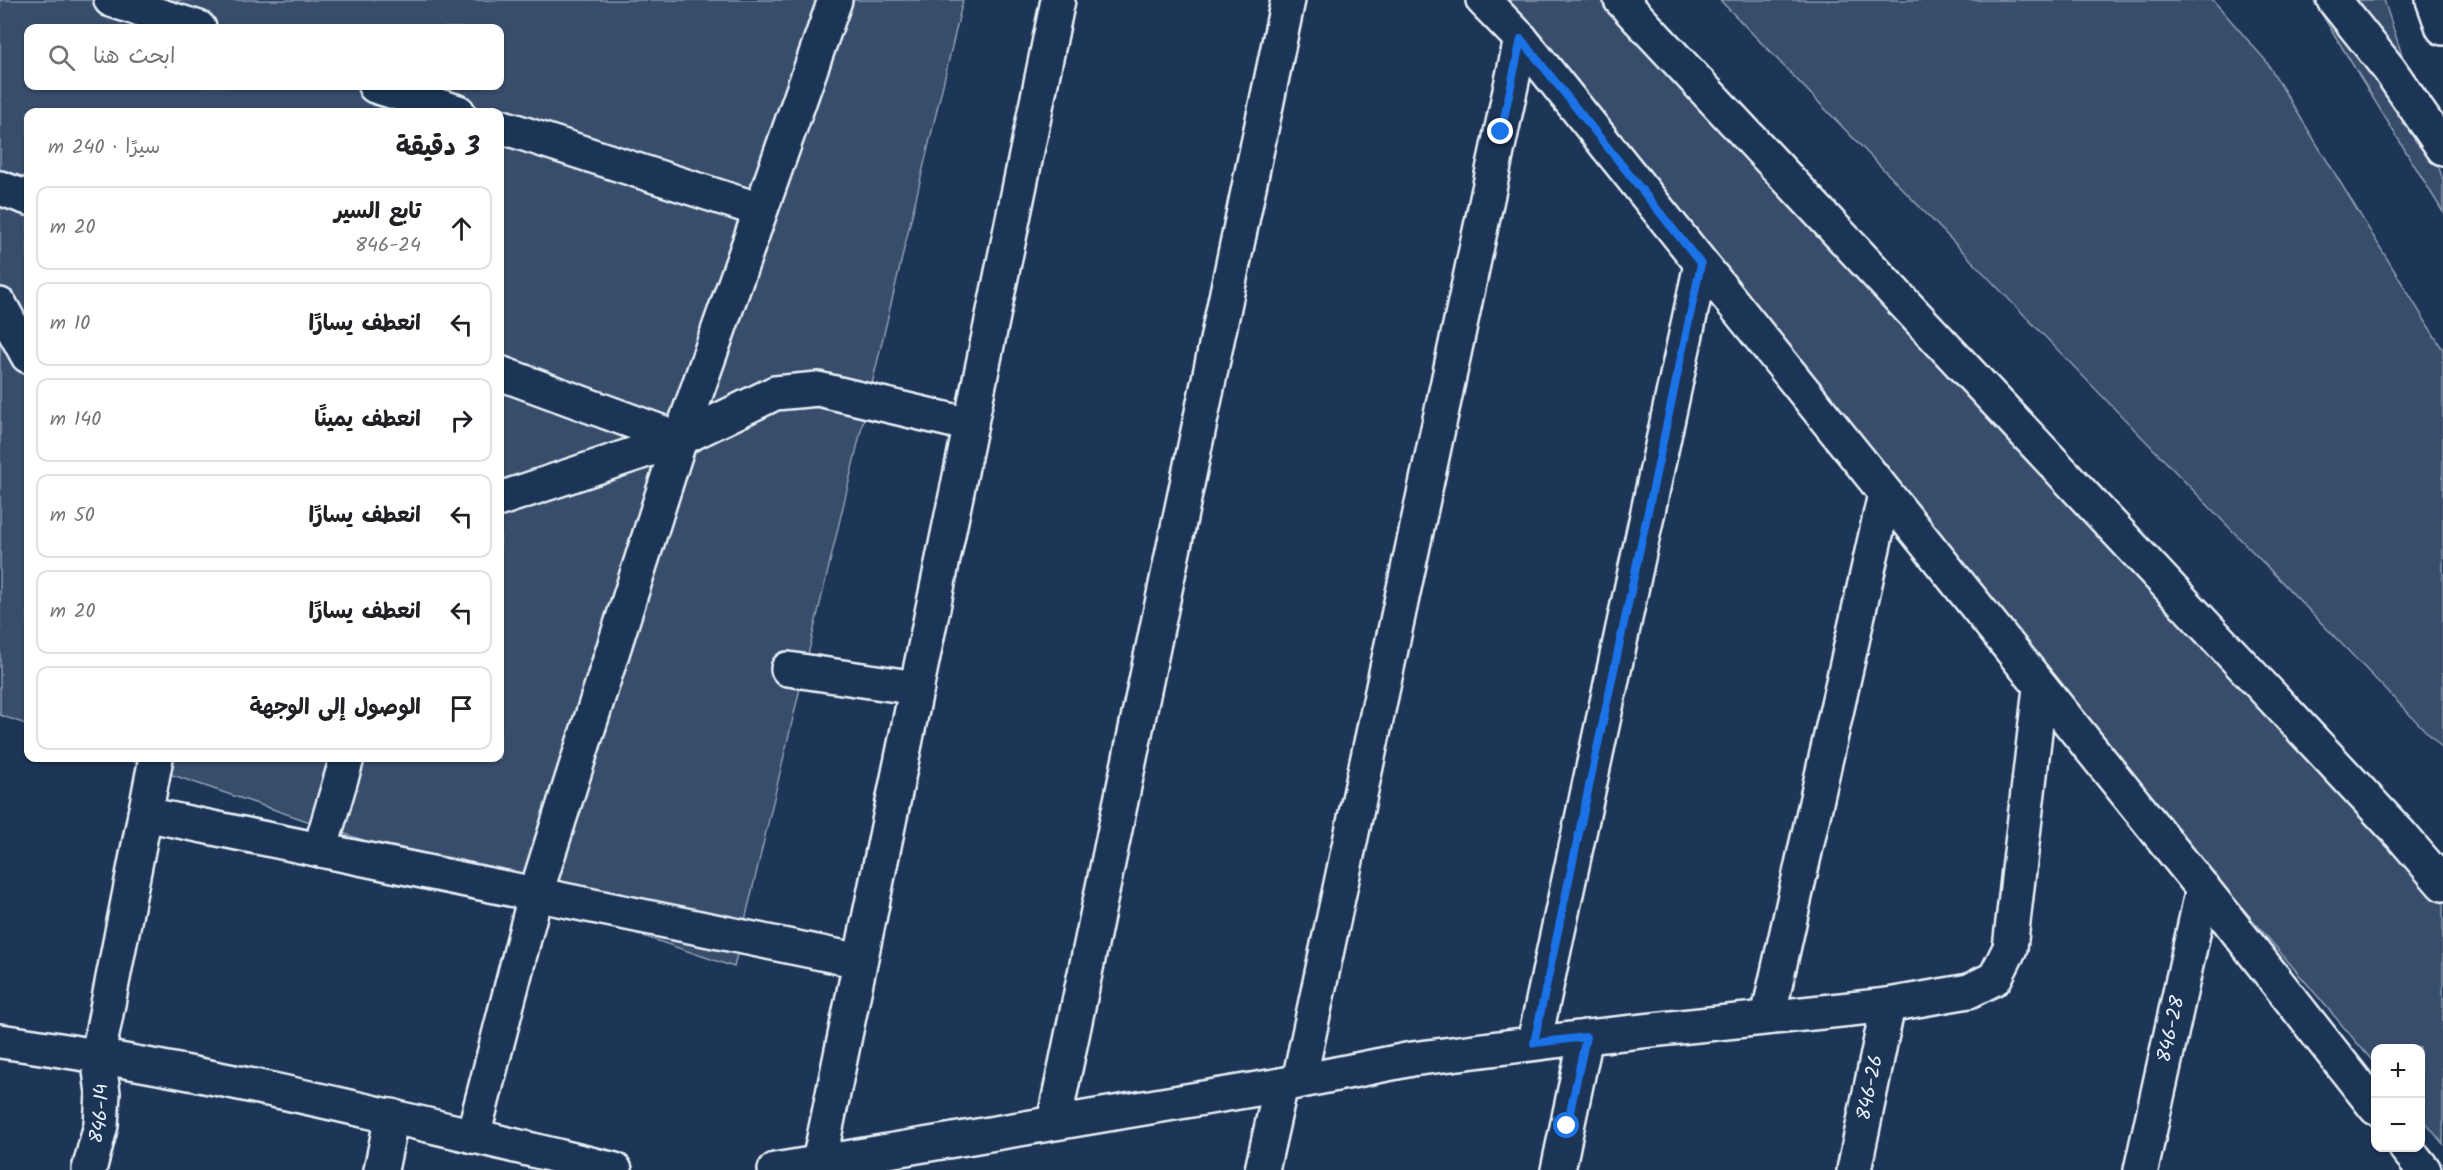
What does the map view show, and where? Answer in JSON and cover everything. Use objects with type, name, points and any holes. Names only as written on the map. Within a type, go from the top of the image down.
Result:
[{"type":"main road","points":[[111,0],[186,24]]},
{"type":"main road","points":[[819,1162],[1058,0]]},
{"type":"main road","points":[[1054,1122],[1288,0]]},
{"type":"main road","points":[[1483,0],[1521,39],[2040,688],[2203,888],[2371,1102]]},
{"type":"main road","points":[[2334,0],[2389,69],[2443,148]]},
{"type":"main road","points":[[2433,0],[2443,28]]},
{"type":"main road","points":[[473,1136],[535,896],[680,440],[831,1]]},
{"type":"main road","points":[[1628,7],[2401,835],[2443,884]]},
{"type":"main road","points":[[1262,1170],[1290,1083],[1521,39]]},
{"type":"main road","points":[[388,90],[445,108]]},
{"type":"main road","points":[[504,127],[760,210]]},
{"type":"main road","points":[[0,188],[24,197]]},
{"type":"main road","points":[[1534,1043],[1701,264]]},
{"type":"main road","points":[[0,305],[24,349]]},
{"type":"main road","points":[[504,374],[680,440]]},
{"type":"main road","points":[[504,498],[680,440],[775,393],[818,389],[970,425]]},
{"type":"main road","points":[[1768,1017],[1885,494]]},
{"type":"main road","points":[[788,669],[917,688]]},
{"type":"main road","points":[[775,1170],[1290,1083],[1412,1059],[1586,1037],[1888,1005],[1969,991],[1995,978],[2010,948],[2040,688]]},
{"type":"main road","name":"846-14","points":[[89,1170],[101,1125],[102,1104],[98,1055],[155,762]]},
{"type":"main road","points":[[320,850],[346,762]]},
{"type":"main road","points":[[145,813],[535,896],[860,961]]},
{"type":"main road","name":"846-28","points":[[2141,1170],[2203,888]]},
{"type":"main road","name":"846-26","points":[[1854,1170],[1888,1005]]},
{"type":"main road","points":[[1558,1170],[1586,1037]]},
{"type":"main road","points":[[0,1041],[98,1055],[392,1116],[615,1170]]},
{"type":"main road","points":[[381,1170],[392,1116]]},
{"type":"main road","points":[[2409,1152],[2424,1170]]},
{"type":"shaded area","points":[[0,0],[963,0],[734,967],[135,762],[504,762],[504,108],[24,108],[24,724],[0,715]]},
{"type":"shaded area","points":[[1473,0],[1603,0],[1997,415],[2443,897],[2443,1144],[2425,1122],[2425,1044],[2371,1044],[2371,1059]]},
{"type":"shaded area","points":[[1720,0],[2213,0],[2266,61],[2443,350],[2443,749]]},
{"type":"shaded area","points":[[2313,0],[2384,0],[2443,180],[2443,212]]},
{"type":"route","points":[[1501,132],[1521,39],[1701,264],[1534,1043],[1586,1037],[1567,1126]]}]
